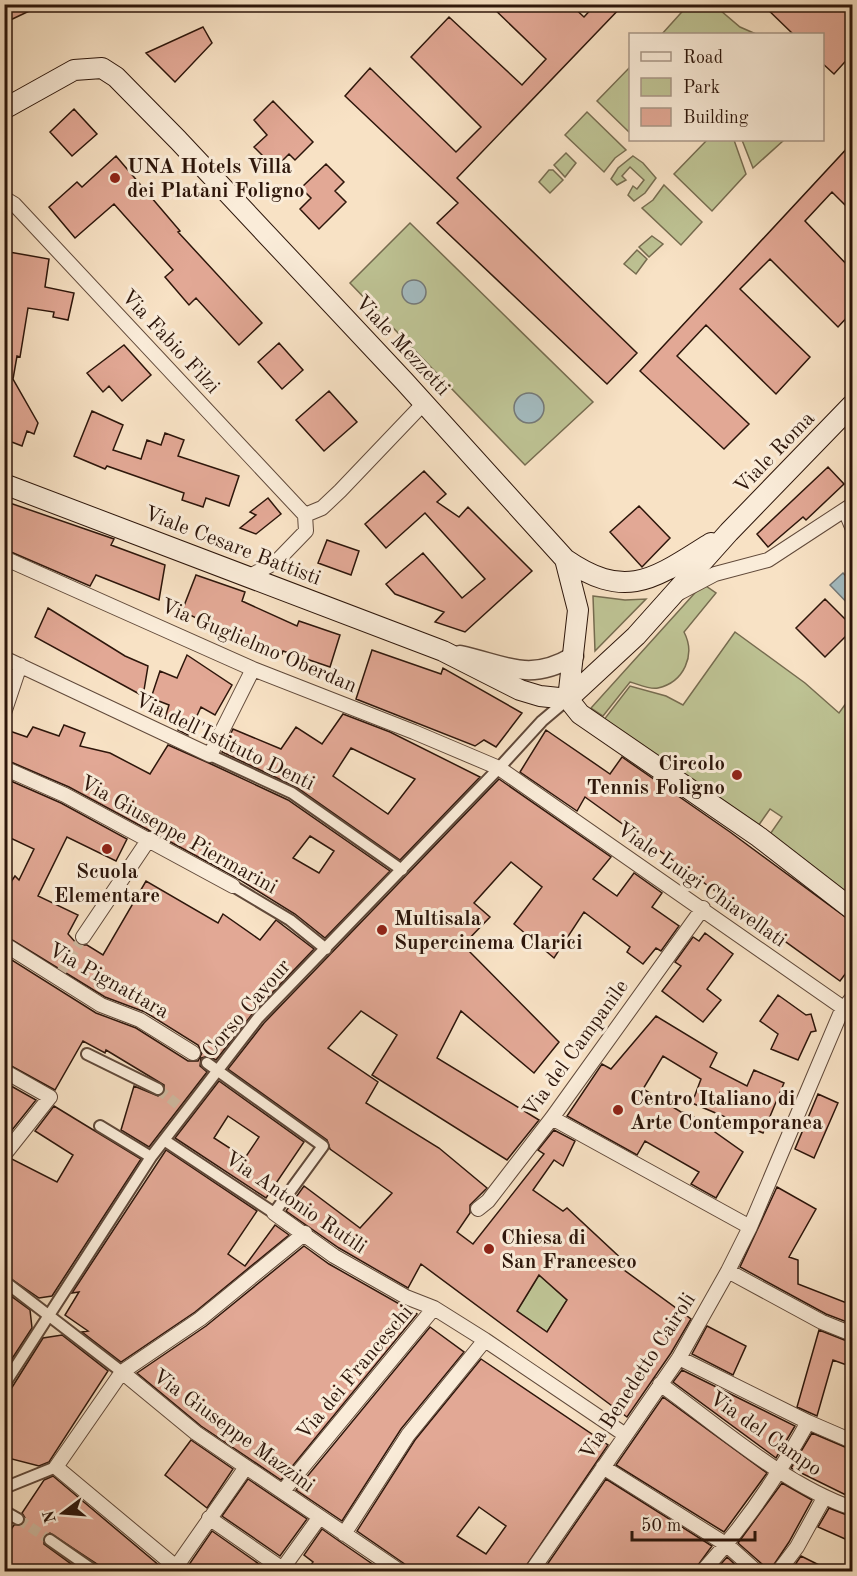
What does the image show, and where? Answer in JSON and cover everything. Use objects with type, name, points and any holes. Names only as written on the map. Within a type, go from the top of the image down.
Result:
[{"type":"main road","name":"Viale Mezzetti","points":[[4,109],[74,70],[102,69],[116,77],[178,140],[424,403],[565,560],[578,610],[568,699]]},
{"type":"main road","name":"Viale Roma","points":[[729,532],[852,405]]},
{"type":"main road","name":"Viale Cesare Battisti","points":[[4,484],[444,651],[519,690],[540,696],[568,699]]},
{"type":"main road","points":[[565,560],[588,576],[631,582],[652,578],[729,532]]},
{"type":"main road","points":[[729,532],[675,596],[568,699],[580,714],[759,837],[852,909]]},
{"type":"street","name":"Via Fabio Filzi","points":[[4,198],[14,204],[305,515]]},
{"type":"street","points":[[250,576],[276,562],[306,531],[305,515],[322,508],[424,403]]},
{"type":"street","points":[[675,596],[715,574],[768,560],[848,508],[852,527]]},
{"type":"street","name":"Via Guglielmo Oberdan","points":[[4,558],[253,669],[499,768]]},
{"type":"street","name":"Viale Cesare Battisti","points":[[444,651],[519,671],[533,671],[558,665],[574,656]]},
{"type":"street","name":"Via dell'Istituto Denti","points":[[4,658],[292,793],[402,870]]},
{"type":"street","points":[[4,713],[20,665]]},
{"type":"street","points":[[210,755],[253,669]]},
{"type":"street","name":"Corso Cavour","points":[[6,1380],[183,1108],[218,1071],[258,1018],[542,721],[568,699]]},
{"type":"street","name":"Via Giuseppe Piermarini","points":[[4,768],[65,795],[232,886],[290,920],[326,949]]},
{"type":"street","name":"Viale Luigi Chiavellati","points":[[499,768],[850,1007]]},
{"type":"street","points":[[83,937],[148,839]]},
{"type":"street","name":"Via del Campanile","points":[[478,1209],[488,1201],[552,1118],[703,908]]},
{"type":"street","name":"Via Pignattara","points":[[4,944],[59,974],[101,1005],[141,1020],[193,1053]]},
{"type":"street","name":"Via Benedetto Cairoli","points":[[531,1572],[624,1434],[679,1358],[750,1227],[850,1007]]},
{"type":"street","points":[[87,1054],[158,1089]]},
{"type":"street","points":[[207,1063],[323,1146],[274,1213]]},
{"type":"street","points":[[4,1071],[50,1097],[4,1155]]},
{"type":"street","points":[[552,1118],[750,1227]]},
{"type":"street","points":[[100,1126],[152,1157]]},
{"type":"street","name":"Via Antonio Rutili","points":[[164,1140],[305,1233],[334,1256],[406,1297],[434,1308],[624,1434]]},
{"type":"street","points":[[4,1488],[56,1467],[122,1372],[200,1319],[305,1233]]},
{"type":"street","points":[[728,1271],[822,1322],[852,1334]]},
{"type":"street","name":"Via Giuseppe Mazzini","points":[[4,1281],[122,1372],[196,1433],[401,1572]]},
{"type":"street","name":"Via dei Franceschi","points":[[283,1491],[434,1308]]},
{"type":"street","points":[[344,1534],[408,1435],[485,1340]]},
{"type":"street","points":[[679,1358],[808,1422],[852,1441]]},
{"type":"street","name":"Via del Campo","points":[[660,1384],[824,1498],[852,1508]]},
{"type":"street","points":[[702,1572],[727,1545],[781,1470],[808,1422]]},
{"type":"street","points":[[56,1467],[177,1567],[246,1467]]},
{"type":"street","points":[[603,1467],[727,1545],[757,1572]]},
{"type":"street","points":[[778,1572],[797,1547],[824,1498]]},
{"type":"street","points":[[209,1518],[285,1570],[319,1518]]},
{"type":"street","points":[[50,1540],[96,1572]]},
{"type":"green space","points":[[689,4],[714,5],[740,27],[754,33],[663,33]]},
{"type":"green space","points":[[629,68],[629,132],[597,101]]},
{"type":"green space","points":[[587,112],[626,150],[615,158],[604,172],[565,135]]},
{"type":"green space","points":[[706,141],[734,141],[746,174],[712,211],[674,174]]},
{"type":"green space","points":[[742,141],[783,141],[753,168]]},
{"type":"green space","points":[[566,153],[576,163],[565,177],[554,165]]},
{"type":"green space","points":[[633,156],[643,163],[656,178],[645,193],[634,201],[628,195],[633,186],[637,189],[644,180],[630,167],[622,176],[626,180],[617,185],[611,179],[618,168]]},
{"type":"green space","points":[[549,170],[553,170],[563,180],[550,193],[539,182]]},
{"type":"green space","points":[[664,185],[702,222],[681,245],[642,208],[653,200]]},
{"type":"green space","points":[[410,223],[593,402],[525,465],[350,283]]},
{"type":"green space","points":[[652,236],[663,244],[649,257],[639,247]]},
{"type":"green space","points":[[637,250],[647,259],[636,274],[624,264]]},
{"type":"green space","points":[[703,584],[716,593],[684,632],[689,650],[681,674],[667,685],[658,688],[648,688],[630,682],[603,716],[591,708]]},
{"type":"green space","points":[[593,596],[625,600],[646,599],[595,651]]},
{"type":"green space","name":"Circolo Tennis Foligno","points":[[735,632],[805,683],[839,713],[852,695],[852,899],[768,837],[782,817],[770,809],[756,829],[603,721],[630,686],[666,696],[683,705]]},
{"type":"green space","points":[[539,1275],[567,1300],[547,1332],[517,1311]]},
{"type":"water","points":[[414,280],[423,283],[426,292],[423,301],[414,304],[405,301],[402,292],[405,283]]},
{"type":"water","points":[[529,393],[540,397],[544,408],[540,419],[529,423],[518,419],[514,408],[518,397]]},
{"type":"water","points":[[843,573],[852,583],[852,608],[830,585]]},
{"type":"building","points":[[4,4],[44,4],[4,23]]},
{"type":"building","points":[[489,4],[570,4],[584,17],[596,4],[624,4],[457,178],[637,353],[607,384],[437,223],[458,203],[345,96],[370,68],[456,152],[481,127],[411,57],[449,17],[522,85],[546,59]]},
{"type":"building","points":[[762,4],[838,4],[852,18],[852,54],[834,74],[824,65],[824,33],[792,33]]},
{"type":"building","points":[[203,27],[212,43],[175,82],[146,53]]},
{"type":"building","points":[[273,101],[313,142],[295,160],[289,154],[275,168],[254,147],[267,135],[254,120]]},
{"type":"building","points":[[74,109],[97,134],[72,156],[50,132]]},
{"type":"building","points":[[852,143],[852,212],[832,192],[805,221],[852,270],[852,312],[838,327],[770,259],[740,289],[810,357],[776,394],[706,325],[677,356],[749,424],[724,449],[640,371]]},
{"type":"building","points":[[116,156],[180,231],[178,232],[262,323],[239,345],[196,298],[189,305],[165,277],[173,270],[114,204],[75,238],[49,207],[77,182],[82,187]]},
{"type":"building","points":[[326,164],[344,182],[335,191],[346,202],[319,229],[300,209],[311,198],[301,188]]},
{"type":"building","points":[[9,252],[49,259],[45,287],[74,293],[68,320],[53,317],[54,312],[28,308],[20,357],[17,356],[13,379],[38,423],[34,434],[27,431],[22,446],[4,439],[7,429],[4,425],[4,323],[11,277],[6,276]]},
{"type":"building","points":[[279,343],[303,370],[282,389],[258,362]]},
{"type":"building","points":[[124,345],[151,375],[122,401],[109,386],[103,392],[87,373]]},
{"type":"building","points":[[329,391],[357,422],[324,451],[296,420]]},
{"type":"building","points":[[92,411],[123,425],[113,450],[141,459],[147,440],[161,445],[165,433],[184,440],[178,456],[239,476],[229,506],[206,498],[203,507],[182,500],[184,493],[107,466],[105,469],[74,456]]},
{"type":"building","points":[[828,467],[844,484],[806,520],[803,517],[768,547],[757,534]]},
{"type":"building","points":[[424,471],[446,494],[437,502],[459,517],[468,507],[532,571],[465,632],[435,622],[444,612],[395,594],[386,584],[423,553],[462,598],[485,579],[425,513],[386,548],[365,524]]},
{"type":"building","points":[[268,498],[281,514],[256,534],[240,528],[256,515],[250,512]]},
{"type":"building","points":[[4,501],[114,539],[111,545],[165,565],[159,600],[96,575],[90,586],[4,549]]},
{"type":"building","points":[[639,506],[670,538],[642,567],[610,532]]},
{"type":"building","points":[[327,540],[359,551],[351,575],[318,563]]},
{"type":"building","points":[[196,575],[245,592],[242,601],[297,626],[299,621],[340,635],[330,667],[283,651],[282,654],[231,633],[230,635],[182,611]]},
{"type":"building","points":[[825,599],[852,626],[852,630],[825,657],[796,628]]},
{"type":"building","points":[[48,608],[125,656],[148,666],[143,696],[35,637]]},
{"type":"building","points":[[372,650],[441,674],[443,668],[522,713],[496,747],[484,740],[475,746],[356,699]]},
{"type":"building","points":[[187,655],[232,685],[215,715],[201,707],[188,735],[178,730],[180,725],[165,718],[169,705],[151,698],[160,671],[177,678]]},
{"type":"building","points":[[343,714],[390,732],[480,777],[400,860],[296,787],[222,752],[233,729],[281,749],[296,727],[322,744]],"holes":[[[351,748],[415,779],[388,814],[333,776]]]},
{"type":"building","points":[[64,725],[85,733],[80,746],[110,753],[150,774],[168,745],[288,800],[390,871],[325,938],[295,914],[237,878],[69,787],[4,759],[4,729],[27,737],[33,727],[59,736]],"holes":[[[310,836],[334,851],[319,873],[293,858]]]},
{"type":"building","points":[[546,730],[610,774],[622,757],[730,832],[852,922],[852,965],[840,981],[585,797],[577,811],[520,772]]},
{"type":"building","points":[[4,778],[61,803],[127,839],[116,861],[67,837],[38,896],[78,915],[68,934],[78,945],[87,945],[103,955],[146,881],[218,923],[223,914],[260,940],[276,920],[314,949],[253,1013],[216,1060],[208,1056],[201,1058],[200,1066],[207,1072],[149,1147],[121,1130],[134,1086],[158,1096],[164,1093],[164,1085],[106,1050],[105,1053],[83,1041],[55,1090],[4,1062],[4,955],[96,1013],[136,1028],[188,1061],[198,1061],[202,1053],[198,1045],[145,1012],[105,997],[4,935],[4,892],[15,876],[19,880],[34,849],[4,835]]},
{"type":"building","points":[[499,779],[611,857],[593,879],[617,896],[634,873],[662,893],[652,907],[679,926],[661,951],[656,948],[643,964],[627,952],[630,947],[584,912],[554,958],[514,924],[542,887],[511,862],[474,903],[490,917],[463,945],[559,1042],[534,1073],[461,1011],[437,1058],[539,1120],[507,1160],[372,1075],[397,1035],[361,1011],[328,1048],[378,1082],[366,1103],[439,1148],[487,1188],[470,1205],[470,1213],[457,1232],[473,1244],[544,1154],[538,1150],[554,1130],[575,1141],[563,1166],[554,1160],[533,1190],[563,1211],[567,1208],[627,1264],[624,1270],[691,1319],[671,1353],[627,1417],[421,1264],[408,1288],[339,1248],[286,1211],[304,1186],[360,1228],[392,1193],[330,1149],[327,1140],[228,1069],[264,1023]],"holes":[[[539,1275],[567,1300],[547,1332],[517,1311]]]},
{"type":"building","points":[[705,933],[733,954],[707,989],[721,1000],[703,1022],[662,991],[681,966],[675,962],[693,937],[699,941]]},
{"type":"building","points":[[778,995],[806,1015],[811,1014],[816,1031],[811,1032],[798,1060],[771,1049],[778,1034],[760,1021]]},
{"type":"building","points":[[656,1016],[717,1053],[710,1067],[747,1086],[754,1070],[784,1083],[763,1133],[692,1103],[701,1079],[663,1056],[643,1089],[681,1112],[688,1113],[743,1152],[716,1198],[691,1184],[699,1172],[645,1141],[637,1155],[567,1116],[602,1064],[611,1069]]},
{"type":"building","points":[[219,1081],[304,1142],[266,1198],[175,1138]],"holes":[[[228,1116],[259,1137],[245,1158],[214,1138]]]},
{"type":"building","points":[[4,1082],[36,1100],[4,1140]]},
{"type":"building","points":[[818,1094],[838,1103],[814,1158],[795,1149]]},
{"type":"building","points":[[54,1106],[141,1159],[52,1296],[39,1298],[4,1274],[4,1164],[12,1159],[57,1182],[73,1155],[35,1131]]},
{"type":"building","points":[[166,1150],[257,1211],[228,1254],[245,1266],[275,1225],[289,1235],[195,1312],[121,1362],[82,1332],[88,1331],[65,1315],[79,1292],[72,1293]]},
{"type":"building","points":[[777,1187],[816,1209],[789,1257],[798,1260],[798,1284],[852,1305],[852,1324],[826,1314],[740,1267]]},
{"type":"building","points":[[304,1246],[329,1264],[417,1314],[281,1480],[201,1426],[137,1373],[206,1326]]},
{"type":"building","points":[[4,1291],[30,1310],[32,1328],[6,1368]]},
{"type":"building","points":[[707,1326],[746,1346],[733,1375],[692,1354]]},
{"type":"building","points":[[430,1327],[464,1352],[401,1429],[342,1521],[296,1490]]},
{"type":"building","points":[[819,1330],[852,1343],[852,1367],[833,1360],[817,1416],[797,1407]]},
{"type":"building","points":[[62,1335],[108,1371],[49,1462],[39,1466],[4,1457],[4,1400],[43,1338]]},
{"type":"building","points":[[481,1359],[608,1445],[522,1572],[410,1572],[406,1565],[357,1531],[415,1440]],"holes":[[[479,1507],[506,1526],[486,1554],[457,1536]]]},
{"type":"building","points":[[682,1370],[795,1426],[776,1458],[673,1382]]},
{"type":"building","points":[[663,1397],[767,1473],[724,1532],[616,1465]]},
{"type":"building","points":[[812,1433],[852,1450],[852,1498],[791,1468]]},
{"type":"building","points":[[191,1440],[233,1469],[207,1508],[165,1475]]},
{"type":"building","points":[[53,1476],[167,1572],[103,1572],[100,1566],[50,1533],[44,1536],[44,1544],[82,1572],[4,1572],[4,1540],[14,1525],[24,1523],[25,1518],[22,1513],[44,1480]]},
{"type":"building","points":[[248,1479],[307,1519],[280,1556],[222,1516]]},
{"type":"building","points":[[606,1479],[712,1546],[693,1572],[542,1572]]},
{"type":"building","points":[[782,1483],[812,1500],[789,1542],[769,1572],[766,1572],[763,1565],[738,1543]]},
{"type":"building","points":[[829,1508],[852,1517],[852,1542],[818,1527]]},
{"type":"building","points":[[322,1529],[384,1572],[306,1572],[313,1562],[304,1555]]},
{"type":"building","points":[[212,1531],[269,1571],[184,1572]]},
{"type":"building","points":[[801,1556],[833,1572],[790,1572]]},
{"type":"building","points":[[727,1557],[743,1572],[714,1572]]},
{"type":"tunnel","points":[[61,972],[83,937]]},
{"type":"tunnel","points":[[158,1089],[178,1105]]},
{"type":"tunnel","points":[[18,1519],[50,1540]]},
{"type":"place","name":"UNA Hotels Villa dei Platani Foligno","points":[[115,178]]},
{"type":"place","name":"Circolo Tennis Foligno","points":[[737,775]]},
{"type":"place","name":"Scuola Elementare","points":[[107,849]]},
{"type":"place","name":"Multisala Supercinema Clarici","points":[[382,930]]},
{"type":"place","name":"Centro Italiano di Arte Contemporanea","points":[[618,1110]]},
{"type":"place","name":"Chiesa di San Francesco","points":[[489,1249]]}]
